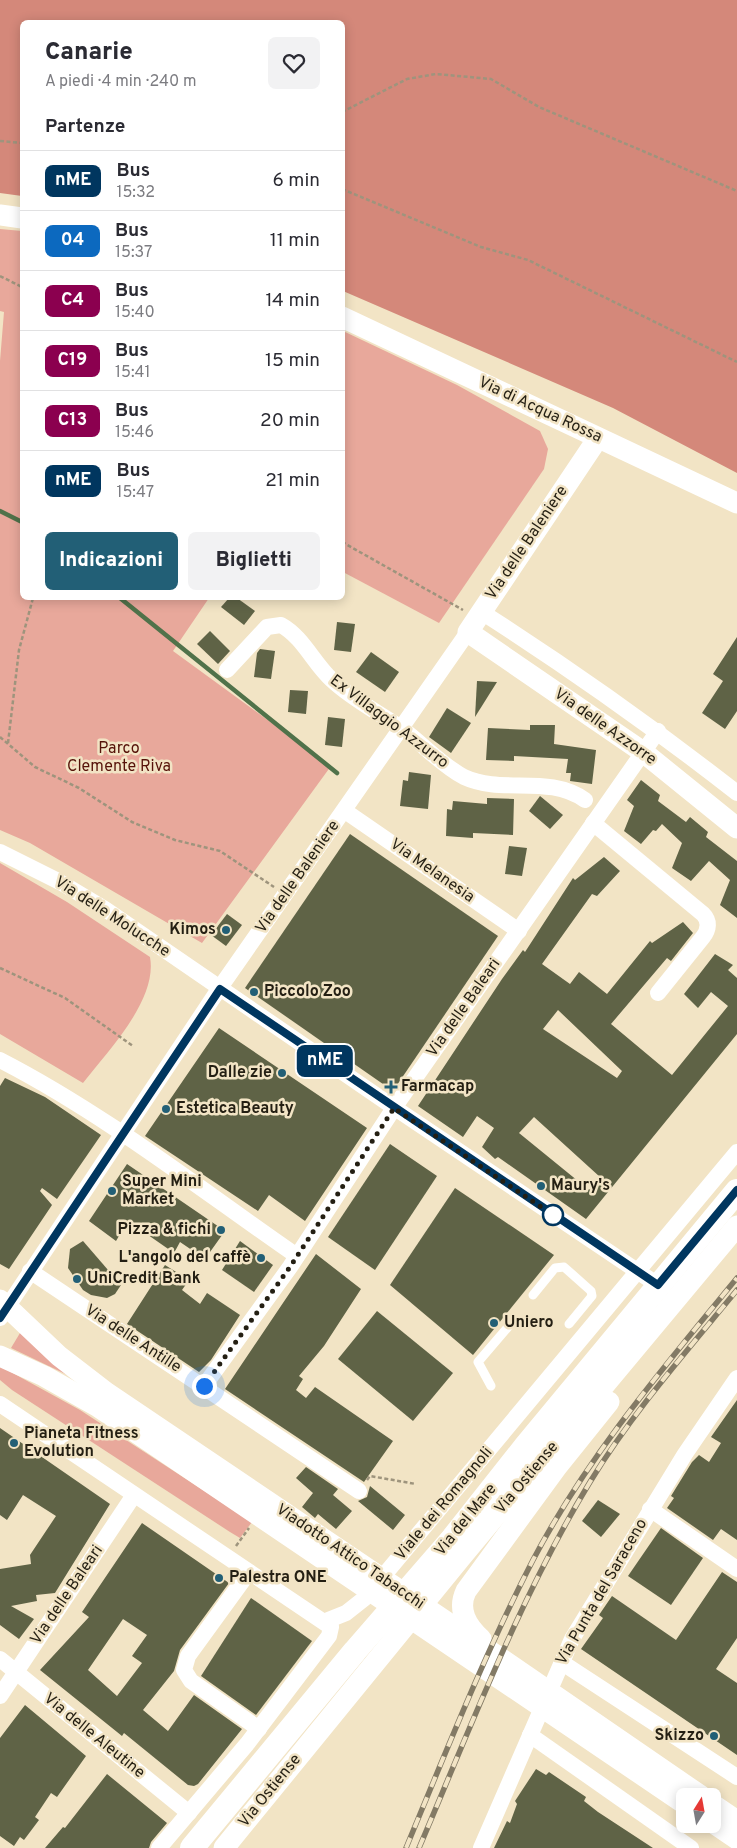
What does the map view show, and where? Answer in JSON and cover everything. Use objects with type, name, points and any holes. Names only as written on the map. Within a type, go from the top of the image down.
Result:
[{"type":"main road","name":"Via del Mare","points":[[192,1848],[355,1651],[453,1538],[737,1190]]},
{"type":"street","points":[[0,215],[20,218]]},
{"type":"street","name":"Via di Acqua Rossa","points":[[345,318],[737,503]]},
{"type":"street","name":"Via delle Baleniere","points":[[3,1308],[30,1271],[220,989],[401,729],[598,438]]},
{"type":"street","name":"Via delle Azzorre","points":[[474,620],[571,670],[658,732],[737,794]]},
{"type":"street","name":"Via delle Azzorre","points":[[474,620],[737,828]]},
{"type":"street","name":"Ex Villaggio Azzurro","points":[[228,670],[267,628],[281,625],[293,633],[332,680],[466,777],[492,784],[557,787],[585,800]]},
{"type":"street","name":"Via delle Baleari","points":[[204,1386],[297,1256],[394,1108],[658,732]]},
{"type":"street","name":"Via Melanesia","points":[[345,810],[519,931]]},
{"type":"street","points":[[593,823],[703,914],[707,921],[708,929],[703,937],[658,993]]},
{"type":"street","name":"Via delle Molucche","points":[[0,852],[60,882],[100,906],[394,1108],[658,1285]]},
{"type":"street","points":[[0,1060],[38,1081],[121,1134],[297,1256]]},
{"type":"street","name":"Viale dei Romagnoli","points":[[326,1621],[350,1611],[365,1598],[524,1410],[636,1271],[737,1152]]},
{"type":"street","name":"Via Ostiense","points":[[224,1848],[462,1556],[737,1226]]},
{"type":"street","name":"Via delle Antille","points":[[30,1271],[359,1491]]},
{"type":"street","points":[[503,1660],[467,1622],[462,1608],[464,1595],[498,1545],[660,1340],[692,1281]]},
{"type":"street","name":"Viadotto Attico Tabacchi","points":[[3,1308],[82,1374],[187,1457],[676,1798]]},
{"type":"street","name":"Viadotto Attico Tabacchi","points":[[0,1356],[44,1376],[187,1457],[503,1660],[689,1788]]},
{"type":"street","name":"Via Punta del Saraceno","points":[[481,1848],[572,1639],[650,1509],[737,1378]]},
{"type":"street","points":[[0,1404],[227,1558],[326,1621],[332,1630],[259,1729],[159,1848]]},
{"type":"street","name":"Via delle Baleari","points":[[0,1696],[134,1495]]},
{"type":"street","points":[[650,1509],[737,1569]]},
{"type":"street","points":[[249,1572],[188,1656],[184,1670],[191,1681],[259,1729]]},
{"type":"street","name":"Via delle Aleutine","points":[[0,1659],[189,1813]]},
{"type":"street","points":[[561,1662],[737,1777]]},
{"type":"street","points":[[530,1736],[691,1848]]},
{"type":"street","points":[[721,1810],[737,1821]]},
{"type":"street","points":[[721,1828],[737,1839]]},
{"type":"lane","points":[[533,1295],[554,1268],[564,1267],[591,1291],[592,1296],[569,1324]]},
{"type":"lane","points":[[491,1386],[478,1362],[514,1320]]},
{"type":"path","points":[[345,110],[407,79],[436,74],[491,79],[539,107],[737,191]]},
{"type":"path","points":[[0,141],[20,143]]},
{"type":"path","points":[[345,191],[481,247],[528,260],[737,362]]},
{"type":"path","points":[[0,276],[20,286]]},
{"type":"path","points":[[345,544],[452,603],[474,620]]},
{"type":"path","points":[[8,743],[19,650],[32,600]]},
{"type":"path","points":[[0,736],[35,767],[79,788],[132,822],[175,840],[220,851],[286,895]]},
{"type":"path","points":[[0,968],[65,998],[133,1046]]},
{"type":"path","points":[[359,1491],[370,1476],[416,1484]]},
{"type":"path","points":[[227,1558],[251,1526]]},
{"type":"green space","name":"Parco Clemente Riva","points":[[0,229],[20,231],[20,600],[208,600],[173,651],[331,766],[202,943],[30,843],[0,830],[0,361],[4,312],[0,311]]},
{"type":"green space","points":[[345,332],[457,385],[540,431],[548,449],[544,469],[439,623],[345,573]]},
{"type":"green space","points":[[0,863],[67,902],[150,957],[150,973],[139,1008],[117,1041],[83,1083],[0,1034]]},
{"type":"green space","points":[[23,1328],[80,1381],[11,1348]]},
{"type":"green space","points":[[0,1366],[80,1410],[252,1522],[240,1538],[230,1532],[12,1390],[0,1380]]},
{"type":"shaded area","points":[[0,0],[737,0],[737,473],[613,408],[345,292],[345,20],[20,20],[20,196],[0,193]]},
{"type":"building","points":[[227,600],[240,600],[255,611],[244,625],[221,607]]},
{"type":"building","points":[[337,622],[355,624],[351,652],[334,650]]},
{"type":"building","points":[[210,631],[230,651],[218,664],[197,644]]},
{"type":"building","points":[[737,637],[737,711],[725,729],[702,713],[723,681],[713,674]]},
{"type":"building","points":[[260,649],[275,651],[271,679],[254,677],[257,653]]},
{"type":"building","points":[[371,652],[399,672],[385,692],[356,672]]},
{"type":"building","points":[[477,681],[497,682],[475,717]]},
{"type":"building","points":[[290,690],[308,691],[306,714],[288,712]]},
{"type":"building","points":[[447,708],[471,723],[451,753],[429,737]]},
{"type":"building","points":[[328,717],[345,719],[342,747],[325,745]]},
{"type":"building","points":[[530,725],[555,725],[554,744],[596,750],[592,784],[570,781],[571,773],[566,773],[568,759],[514,756],[514,761],[486,760],[488,728],[530,730]]},
{"type":"building","points":[[409,772],[431,775],[428,809],[400,806],[403,780],[408,781]]},
{"type":"building","points":[[641,780],[660,795],[658,801],[686,822],[690,817],[708,832],[706,837],[737,861],[737,918],[720,905],[730,880],[709,861],[691,881],[672,868],[682,843],[662,824],[656,831],[653,830],[641,844],[624,831],[634,806],[627,800]]},
{"type":"building","points":[[540,796],[563,815],[550,829],[529,811]]},
{"type":"building","points":[[487,798],[514,799],[513,835],[473,833],[473,838],[446,836],[447,809],[452,810],[453,801],[487,804]]},
{"type":"building","points":[[350,834],[498,936],[393,1091],[245,988]]},
{"type":"building","points":[[509,846],[527,848],[522,876],[505,874]]},
{"type":"building","points":[[604,857],[620,871],[597,896],[592,894],[542,964],[570,984],[579,972],[607,994],[650,941],[652,943],[683,922],[693,933],[671,961],[667,958],[611,1024],[672,1075],[728,1006],[711,992],[698,1008],[684,994],[715,954],[733,965],[728,970],[737,978],[737,1034],[586,1219],[498,1157],[495,1159],[482,1147],[494,1128],[477,1116],[463,1137],[418,1106],[502,979],[523,950],[525,952],[573,878],[575,880]],"holes":[[[558,1010],[622,1071],[617,1078],[543,1029]],[[534,1117],[600,1177],[589,1190],[519,1133]]]},
{"type":"building","name":"Kimos","points":[[227,914],[242,925],[226,946],[211,935]]},
{"type":"building","points":[[219,1028],[367,1128],[305,1221],[269,1195],[258,1211],[145,1136]]},
{"type":"building","points":[[5,1078],[45,1097],[101,1135],[57,1199],[42,1188],[40,1191],[52,1205],[9,1269],[0,1264],[0,1086]]},
{"type":"building","points":[[390,1144],[437,1176],[375,1270],[328,1237]]},
{"type":"building","points":[[127,1164],[225,1231],[205,1259],[180,1242],[174,1253],[128,1221],[116,1241],[89,1221]]},
{"type":"building","points":[[455,1188],[554,1255],[473,1355],[390,1285]]},
{"type":"building","points":[[83,1241],[121,1285],[115,1294],[107,1298],[91,1295],[83,1290],[68,1268],[70,1249]]},
{"type":"building","points":[[240,1241],[273,1265],[254,1292],[222,1270]]},
{"type":"building","points":[[316,1254],[361,1289],[324,1346],[299,1376],[303,1379],[296,1390],[306,1398],[315,1387],[393,1441],[364,1482],[225,1389]]},
{"type":"building","points":[[165,1265],[189,1280],[182,1290],[200,1304],[207,1293],[240,1315],[211,1360],[199,1372],[127,1324]]},
{"type":"building","points":[[377,1311],[453,1373],[413,1421],[338,1359]]},
{"type":"building","points":[[737,1400],[737,1540],[721,1529],[713,1540],[667,1508],[674,1498],[671,1496],[692,1462],[699,1455],[709,1462],[721,1443],[711,1437]]},
{"type":"building","points":[[0,1428],[110,1504],[55,1593],[36,1595],[37,1601],[11,1606],[34,1619],[19,1639],[0,1625],[0,1569],[31,1564],[30,1555],[56,1516],[23,1495],[7,1520],[0,1515]]},
{"type":"building","points":[[306,1467],[338,1489],[333,1495],[352,1511],[336,1529],[318,1514],[315,1518],[302,1507],[313,1493],[296,1478]]},
{"type":"building","points":[[370,1486],[405,1515],[393,1530],[358,1501],[367,1497]]},
{"type":"building","points":[[598,1500],[620,1514],[601,1537],[582,1521]]},
{"type":"building","points":[[142,1523],[229,1583],[180,1650],[174,1671],[143,1710],[168,1731],[194,1695],[242,1729],[198,1784],[194,1786],[188,1785],[124,1733],[122,1736],[40,1670],[89,1617],[82,1612]],"holes":[[[123,1619],[147,1635],[132,1656],[142,1663],[117,1696],[88,1670]]]},
{"type":"building","points":[[661,1528],[703,1558],[671,1605],[628,1576]]},
{"type":"building","points":[[722,1572],[737,1582],[737,1638],[716,1669],[737,1683],[737,1755],[581,1649],[603,1618],[599,1615],[612,1596],[676,1640]]},
{"type":"building","points":[[251,1598],[312,1641],[256,1715],[201,1676]]},
{"type":"building","points":[[25,1705],[86,1756],[57,1797],[51,1793],[35,1817],[39,1820],[24,1840],[20,1837],[14,1846],[0,1836],[0,1738]]},
{"type":"building","points":[[536,1769],[546,1775],[549,1772],[586,1797],[584,1801],[598,1812],[653,1848],[494,1848],[507,1821],[510,1823],[517,1804],[515,1801]]},
{"type":"building","points":[[107,1774],[167,1823],[151,1842],[149,1848],[45,1848],[63,1827],[65,1828]]},
{"type":"waterway","points":[[0,511],[20,521]]},
{"type":"waterway","points":[[122,600],[337,773]]},
{"type":"railway","points":[[406,1848],[466,1703],[515,1595],[554,1522],[577,1485],[628,1414],[737,1278]]},
{"type":"railway","points":[[419,1848],[519,1616],[541,1570],[590,1482],[606,1456],[660,1383],[737,1290]]},
{"type":"bus line","name":"nME","points":[[0,1318],[121,1134],[220,989],[596,1245],[658,1285],[737,1190]]},
{"type":"place","name":"Kimos","points":[[226,930]]},
{"type":"place","name":"Piccolo Zoo","points":[[254,992]]},
{"type":"place","name":"Dalle zie","points":[[282,1073]]},
{"type":"place","name":"Farmacap","points":[[391,1087]]},
{"type":"place","name":"Estetica Beauty","points":[[166,1109]]},
{"type":"place","name":"Maury's","points":[[541,1186]]},
{"type":"place","name":"Super Mini Market","points":[[112,1191]]},
{"type":"place","name":"Pizza & fichi","points":[[221,1230]]},
{"type":"place","name":"L'angolo del caffè","points":[[261,1258]]},
{"type":"place","name":"UniCredit Bank","points":[[77,1279]]},
{"type":"place","name":"Uniero","points":[[494,1323]]},
{"type":"place","name":"Pianeta Fitness Evolution","points":[[14,1443]]},
{"type":"place","name":"Palestra ONE","points":[[219,1578]]},
{"type":"place","name":"Skizzo","points":[[714,1736]]},
{"type":"route","points":[[204,1386],[312,1235],[394,1108],[553,1215]]}]
